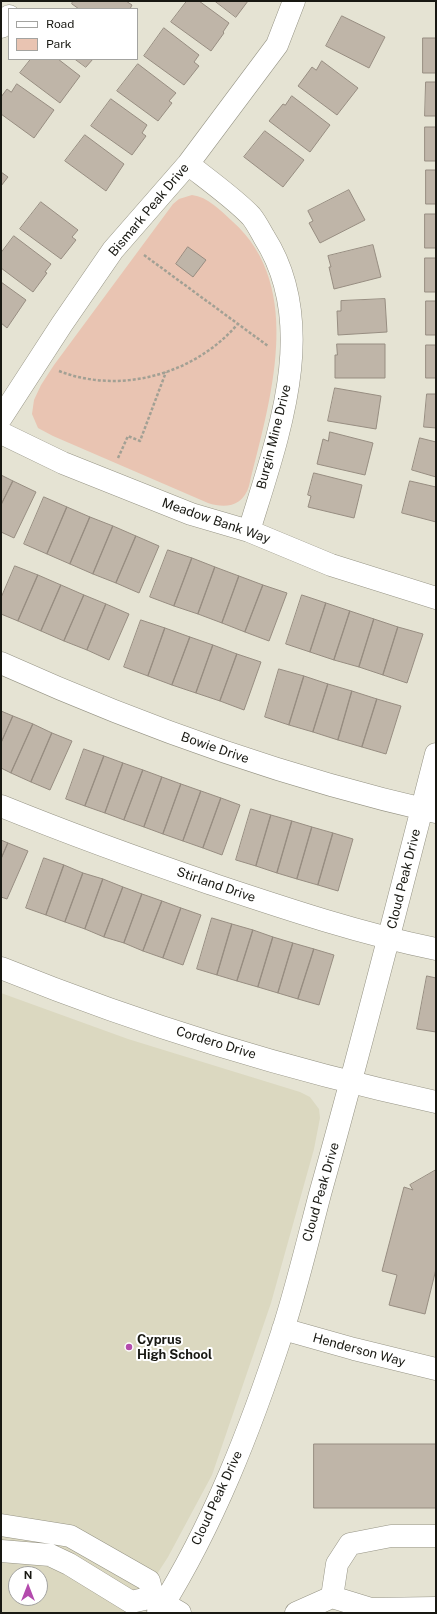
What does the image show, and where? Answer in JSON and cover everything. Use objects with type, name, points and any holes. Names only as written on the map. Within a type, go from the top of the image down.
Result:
[{"type":"street","name":"Bismark Peak Drive","points":[[1,418],[62,324],[113,250],[188,164],[277,44],[294,1]]},
{"type":"street","points":[[1,27],[8,17]]},
{"type":"street","name":"Burgin Mine Drive","points":[[188,164],[251,217],[276,256],[287,292],[291,322],[291,360],[286,398],[274,450],[249,531]]},
{"type":"street","name":"Meadow Bank Way","points":[[1,433],[63,463],[191,514],[249,531],[331,565],[436,598]]},
{"type":"street","name":"Bowie Drive","points":[[1,663],[114,711],[193,741],[338,786],[429,810]]},
{"type":"street","name":"Cloud Peak Drive","points":[[164,1607],[218,1500],[239,1452],[283,1329],[352,1082],[389,938],[429,810],[436,754]]},
{"type":"street","name":"Stirland Drive","points":[[1,806],[134,857],[266,903],[323,921],[436,949]]},
{"type":"street","name":"Cordero Drive","points":[[1,968],[127,1015],[208,1041],[352,1082],[436,1102]]},
{"type":"street","name":"Henderson Way","points":[[283,1329],[436,1369]]},
{"type":"street","points":[[1,1525],[70,1536],[149,1581],[164,1607]]},
{"type":"street","points":[[332,1597],[337,1564],[350,1544],[391,1536],[436,1536]]},
{"type":"street","points":[[1,1551],[50,1555],[69,1564],[131,1602],[164,1607]]},
{"type":"street","points":[[296,1613],[332,1597],[371,1609],[436,1608]]},
{"type":"path","points":[[144,255],[237,325],[268,346]]},
{"type":"path","points":[[59,371],[73,375],[106,380],[139,378],[166,372],[184,366],[212,348],[237,325]]},
{"type":"path","points":[[118,458],[128,436],[140,441],[166,372]]},
{"type":"shaded area","name":"Cyprus High School","points":[[1,993],[128,1039],[300,1092],[310,1097],[319,1109],[320,1118],[314,1149],[271,1303],[212,1475],[168,1557],[132,1613],[1,1613]]},
{"type":"green space","points":[[192,195],[209,201],[218,208],[232,221],[255,248],[269,279],[276,312],[276,348],[272,384],[249,486],[243,498],[238,502],[227,506],[208,503],[53,436],[38,428],[32,414],[34,400],[41,385],[54,365],[173,204],[179,199]]},
{"type":"building","points":[[73,1],[126,1],[132,5],[130,8],[78,8],[72,4]]},
{"type":"building","points":[[187,1],[199,1],[229,23],[223,32],[224,33],[211,51],[171,22]]},
{"type":"building","points":[[215,1],[248,1],[236,17]]},
{"type":"building","points":[[342,16],[385,37],[369,68],[326,46]]},
{"type":"building","points":[[164,28],[199,55],[194,62],[199,66],[184,85],[144,56]]},
{"type":"building","points":[[423,38],[436,38],[436,73],[423,73]]},
{"type":"building","points":[[30,60],[59,60],[80,76],[60,103],[20,73]]},
{"type":"building","points":[[76,60],[92,60],[86,67]]},
{"type":"building","points":[[322,61],[358,88],[337,115],[298,86],[312,67],[316,70]]},
{"type":"building","points":[[138,64],[176,93],[169,101],[172,103],[158,121],[117,91]]},
{"type":"building","points":[[426,82],[436,82],[436,116],[425,116]]},
{"type":"building","points":[[17,84],[54,110],[34,138],[1,114],[1,97],[7,89],[11,92]]},
{"type":"building","points":[[292,96],[330,125],[310,152],[269,121],[283,104],[285,105]]},
{"type":"building","points":[[111,99],[147,125],[142,133],[146,136],[132,155],[91,126]]},
{"type":"building","points":[[425,127],[436,127],[436,161],[425,161]]},
{"type":"building","points":[[265,131],[304,160],[283,187],[244,157]]},
{"type":"building","points":[[85,135],[124,164],[106,191],[65,161]]},
{"type":"building","points":[[426,170],[436,170],[436,204],[426,204]]},
{"type":"building","points":[[1,172],[8,177],[1,186]]},
{"type":"building","points":[[349,190],[365,220],[320,243],[309,223],[313,221],[308,211]]},
{"type":"building","points":[[41,202],[78,230],[72,237],[76,240],[61,259],[20,229]]},
{"type":"building","points":[[425,214],[436,214],[436,248],[425,248]]},
{"type":"building","points":[[14,236],[51,264],[45,272],[47,273],[33,292],[1,268],[1,253]]},
{"type":"building","points":[[373,245],[381,277],[334,289],[328,256]]},
{"type":"building","points":[[188,247],[206,260],[193,277],[176,264]]},
{"type":"building","points":[[425,258],[436,258],[436,292],[425,292]]},
{"type":"building","points":[[1,282],[26,300],[7,328],[1,323]]},
{"type":"building","points":[[385,299],[387,332],[338,335],[337,311],[341,311],[341,301]]},
{"type":"building","points":[[426,301],[436,301],[436,335],[426,335]]},
{"type":"building","points":[[337,344],[385,344],[385,378],[335,378],[335,355],[337,355]]},
{"type":"building","points":[[426,345],[436,345],[436,378],[426,378]]},
{"type":"building","points":[[335,388],[381,396],[376,429],[328,421]]},
{"type":"building","points":[[427,394],[436,394],[436,428],[424,427]]},
{"type":"building","points":[[330,432],[373,443],[365,475],[317,464],[323,439],[328,441]]},
{"type":"building","points":[[420,438],[436,442],[436,477],[412,470]]},
{"type":"building","points":[[314,473],[362,485],[354,518],[308,507],[311,496],[308,495]]},
{"type":"building","points":[[1,475],[13,481],[1,505]]},
{"type":"building","points":[[13,481],[36,492],[14,538],[1,532],[1,505]]},
{"type":"building","points":[[410,481],[436,487],[436,522],[402,513]]},
{"type":"building","points":[[44,497],[67,507],[47,554],[24,544]]},
{"type":"building","points":[[67,507],[90,517],[70,564],[47,554]]},
{"type":"building","points":[[90,517],[113,526],[93,574],[70,564]]},
{"type":"building","points":[[113,526],[136,536],[116,583],[93,574]]},
{"type":"building","points":[[136,536],[159,546],[139,593],[116,583]]},
{"type":"building","points":[[168,550],[192,558],[174,606],[150,597]]},
{"type":"building","points":[[192,558],[215,567],[198,614],[174,606]]},
{"type":"building","points":[[15,566],[38,575],[18,621],[1,614],[1,598]]},
{"type":"building","points":[[215,567],[239,576],[222,623],[198,614]]},
{"type":"building","points":[[38,575],[61,585],[41,631],[18,621]]},
{"type":"building","points":[[239,576],[263,585],[245,632],[222,623]]},
{"type":"building","points":[[61,585],[84,595],[64,641],[41,631]]},
{"type":"building","points":[[263,585],[287,593],[269,641],[245,632]]},
{"type":"building","points":[[84,595],[106,604],[87,650],[64,641]]},
{"type":"building","points":[[302,595],[326,603],[310,652],[286,644]]},
{"type":"building","points":[[326,603],[350,611],[334,660],[310,652]]},
{"type":"building","points":[[106,604],[129,614],[109,660],[87,650]]},
{"type":"building","points":[[350,611],[374,619],[359,667],[334,660]]},
{"type":"building","points":[[374,619],[398,627],[383,675],[359,667]]},
{"type":"building","points":[[141,620],[165,628],[148,676],[124,667]]},
{"type":"building","points":[[398,627],[423,634],[407,683],[383,675]]},
{"type":"building","points":[[165,628],[190,637],[172,685],[148,676]]},
{"type":"building","points":[[190,637],[213,645],[196,693],[172,685]]},
{"type":"building","points":[[213,645],[237,654],[220,701],[196,693]]},
{"type":"building","points":[[237,654],[261,662],[244,710],[220,701]]},
{"type":"building","points":[[279,669],[304,676],[289,725],[265,717]]},
{"type":"building","points":[[304,676],[328,684],[313,732],[289,725]]},
{"type":"building","points":[[328,684],[352,691],[338,740],[313,732]]},
{"type":"building","points":[[352,691],[377,699],[362,747],[338,740]]},
{"type":"building","points":[[377,699],[401,706],[386,754],[362,747]]},
{"type":"building","points":[[1,711],[13,716],[1,743]]},
{"type":"building","points":[[13,716],[33,724],[11,773],[1,768],[1,743]]},
{"type":"building","points":[[33,724],[52,733],[31,782],[11,773]]},
{"type":"building","points":[[52,733],[72,741],[50,790],[31,782]]},
{"type":"building","points":[[84,749],[104,756],[85,806],[66,799]]},
{"type":"building","points":[[104,756],[123,763],[105,813],[85,806]]},
{"type":"building","points":[[123,763],[143,770],[124,820],[105,813]]},
{"type":"building","points":[[143,770],[162,777],[144,827],[124,820]]},
{"type":"building","points":[[162,777],[181,784],[163,834],[144,827]]},
{"type":"building","points":[[181,784],[201,791],[183,841],[163,834]]},
{"type":"building","points":[[201,791],[221,798],[203,848],[183,841]]},
{"type":"building","points":[[221,798],[240,805],[222,855],[203,848]]},
{"type":"building","points":[[251,809],[271,815],[256,866],[236,860]]},
{"type":"building","points":[[271,815],[292,821],[277,873],[256,866]]},
{"type":"building","points":[[292,821],[312,827],[297,879],[277,873]]},
{"type":"building","points":[[312,827],[333,833],[318,885],[297,879]]},
{"type":"building","points":[[333,833],[353,839],[338,891],[318,885]]},
{"type":"building","points":[[1,840],[8,843],[1,859]]},
{"type":"building","points":[[8,843],[28,851],[7,899],[1,897],[1,859]]},
{"type":"building","points":[[44,858],[64,865],[46,915],[26,908]]},
{"type":"building","points":[[64,865],[83,873],[65,922],[46,915]]},
{"type":"building","points":[[83,873],[103,879],[85,929],[65,922]]},
{"type":"building","points":[[103,879],[123,887],[104,937],[85,929]]},
{"type":"building","points":[[123,887],[142,894],[124,943],[104,937]]},
{"type":"building","points":[[142,894],[162,901],[143,951],[124,943]]},
{"type":"building","points":[[162,901],[181,908],[163,958],[143,951]]},
{"type":"building","points":[[181,908],[201,915],[183,965],[163,958]]},
{"type":"building","points":[[212,918],[232,924],[217,975],[197,969]]},
{"type":"building","points":[[232,924],[253,930],[237,981],[217,975]]},
{"type":"building","points":[[253,930],[273,937],[258,987],[237,981]]},
{"type":"building","points":[[273,937],[293,943],[278,993],[258,987]]},
{"type":"building","points":[[293,943],[314,949],[298,999],[278,993]]},
{"type":"building","points":[[314,949],[334,955],[319,1005],[298,999]]},
{"type":"building","points":[[427,976],[436,978],[436,1032],[417,1029]]},
{"type":"building","points":[[436,1170],[436,1269],[425,1314],[389,1305],[397,1275],[382,1271],[404,1187],[413,1190],[410,1185]]},
{"type":"building","points":[[314,1444],[436,1444],[436,1508],[314,1508]]},
{"type":"place","name":"Cyprus High School","points":[[129,1347]]}]
